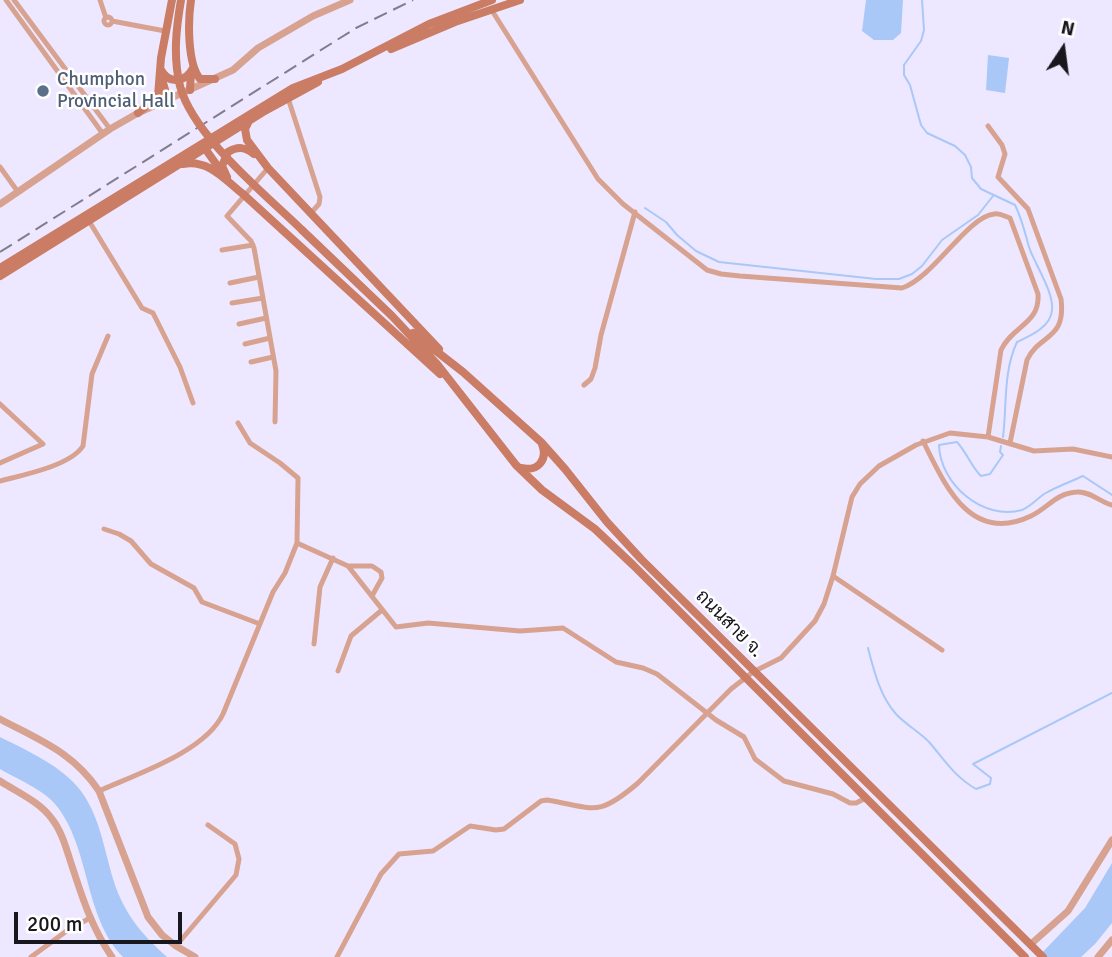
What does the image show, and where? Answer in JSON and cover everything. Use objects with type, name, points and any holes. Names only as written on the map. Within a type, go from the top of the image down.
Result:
[{"type":"main road","points":[[138,113],[158,96],[165,31],[172,0]]},
{"type":"main road","name":"ถนนสาย จ.","points":[[181,0],[175,55],[181,88],[191,112],[208,137],[392,316],[437,364],[516,465],[542,490],[595,529],[867,797],[1021,956]]},
{"type":"main road","points":[[190,90],[192,70],[188,27],[191,0]]},
{"type":"main road","points":[[0,276],[15,263],[293,88],[372,55],[429,24],[490,4],[520,0]]},
{"type":"main road","points":[[161,71],[168,78],[179,80],[192,70]]},
{"type":"main road","points":[[192,70],[200,79],[215,79]]},
{"type":"main road","points":[[161,71],[163,89],[169,100]]},
{"type":"main road","points":[[223,134],[332,73]]},
{"type":"main road","points":[[250,121],[245,129],[247,140],[268,168]]},
{"type":"main road","points":[[223,134],[246,148],[268,168],[463,372]]},
{"type":"main road","points":[[0,268],[15,263],[89,221],[178,165],[203,146]]},
{"type":"main road","points":[[203,146],[225,176],[243,194]]},
{"type":"main road","points":[[225,176],[222,166],[225,156],[233,149],[246,148]]},
{"type":"main road","points":[[178,165],[195,163],[211,167],[452,385]]},
{"type":"main road","name":"ถนนสาย จ.","points":[[392,316],[463,372],[541,442],[607,522],[753,671],[1044,957]]},
{"type":"main road","points":[[516,465],[526,470],[540,465],[545,455],[541,442]]},
{"type":"street","points":[[6,0],[40,40]]},
{"type":"street","points":[[15,0],[40,40],[106,132]]},
{"type":"street","points":[[100,0],[109,19],[165,31]]},
{"type":"street","points":[[0,204],[138,113],[233,70],[258,48],[313,16],[350,0]]},
{"type":"street","points":[[490,4],[597,179],[609,192],[707,270],[721,274],[889,288],[911,285],[968,229],[991,214],[999,213],[1010,218],[1038,294],[1039,307],[1033,318],[1007,339],[1001,350],[988,438]]},
{"type":"street","points":[[288,99],[320,197],[319,204],[311,213]]},
{"type":"street","points":[[988,125],[1005,154],[998,177],[1028,209],[1063,309],[1055,333],[1029,355],[1010,443]]},
{"type":"street","points":[[0,167],[18,192]]},
{"type":"street","points":[[268,168],[243,194],[227,216],[253,245],[273,357],[277,397],[275,422]]},
{"type":"street","points":[[584,385],[591,379],[635,212]]},
{"type":"street","points":[[89,221],[142,308],[153,313],[180,368],[193,403]]},
{"type":"street","points":[[222,250],[253,245]]},
{"type":"street","points":[[230,282],[259,276]]},
{"type":"street","points":[[232,303],[262,298]]},
{"type":"street","points":[[239,324],[266,318]]},
{"type":"street","points":[[0,481],[64,461],[80,451],[83,446],[92,374],[108,336]]},
{"type":"street","points":[[245,344],[270,338]]},
{"type":"street","points":[[251,362],[273,357]]},
{"type":"street","points":[[0,404],[43,444],[0,463]]},
{"type":"street","points":[[99,791],[185,752],[206,737],[220,719],[297,542],[298,478],[250,443],[238,423]]},
{"type":"street","points":[[337,957],[381,874],[388,863],[399,854],[433,851],[470,825],[496,831],[504,829],[541,801],[590,809],[601,808],[638,783],[753,671],[781,658],[815,621],[824,604],[851,503],[857,488],[879,466],[923,441],[950,433],[988,438],[1042,452],[1073,449],[1112,457]]},
{"type":"street","points":[[923,441],[955,500],[970,515],[1001,523],[1020,520],[1035,514],[1049,501],[1074,492],[1086,493],[1112,505]]},
{"type":"street","points":[[104,529],[131,541],[151,564],[194,587],[202,601],[260,624]]},
{"type":"street","points":[[297,542],[348,566],[392,623],[400,628],[428,623],[520,631],[563,628],[616,662],[657,674],[708,714],[744,737],[755,759],[784,781],[833,794],[850,803],[867,797]]},
{"type":"street","points":[[314,644],[320,587],[333,558]]},
{"type":"street","points":[[348,566],[372,566],[381,572],[382,578],[372,596]]},
{"type":"street","points":[[833,576],[942,650]]},
{"type":"street","points":[[338,671],[351,636],[382,610]]},
{"type":"street","points":[[0,719],[65,754],[89,776],[99,791],[148,917],[162,935],[195,957]]},
{"type":"street","points":[[0,781],[51,817],[68,854],[90,918],[101,942],[112,957]]},
{"type":"street","points":[[176,946],[236,876],[239,869],[235,844],[208,825]]},
{"type":"street","points":[[1033,947],[1068,911],[1112,840]]},
{"type":"street","points":[[32,957],[68,930],[90,918]]},
{"type":"street","points":[[1098,957],[1112,940]]},
{"type":"water","points":[[866,0],[903,0],[901,33],[893,40],[874,40],[862,31]]},
{"type":"water","points":[[988,55],[1009,58],[1005,93],[986,90]]},
{"type":"water","points":[[0,737],[54,767],[81,791],[94,815],[123,903],[139,928],[167,957],[123,957],[110,940],[93,902],[82,860],[67,821],[55,804],[43,794],[0,769]]},
{"type":"water","points":[[1112,863],[1112,923],[1081,957],[1038,957],[1085,908]]},
{"type":"waterway","points":[[922,0],[924,30],[921,41],[904,65],[904,75],[910,85],[921,125],[927,133],[955,146],[965,155],[971,167],[972,178],[981,189],[1015,205],[1052,303],[1048,321],[1039,330],[1017,342],[1007,377],[1003,437]]},
{"type":"waterway","points":[[645,208],[666,222],[696,251],[719,262],[876,279],[899,279],[922,266],[942,240],[978,215],[993,196]]},
{"type":"waterway","points":[[1001,446],[1000,452],[1003,455],[990,474],[981,476],[957,442],[939,445],[941,459],[955,486],[979,505],[1007,512],[1022,510],[1044,494],[1083,476],[1112,495]]},
{"type":"waterway","points":[[868,648],[878,683],[890,707],[930,743],[956,774],[976,789],[990,784],[991,778],[973,764],[1112,693]]},
{"type":"railway","points":[[0,252],[356,28],[413,0]]},
{"type":"place","name":"Chumphon Provincial Hall","points":[[43,91]]}]
